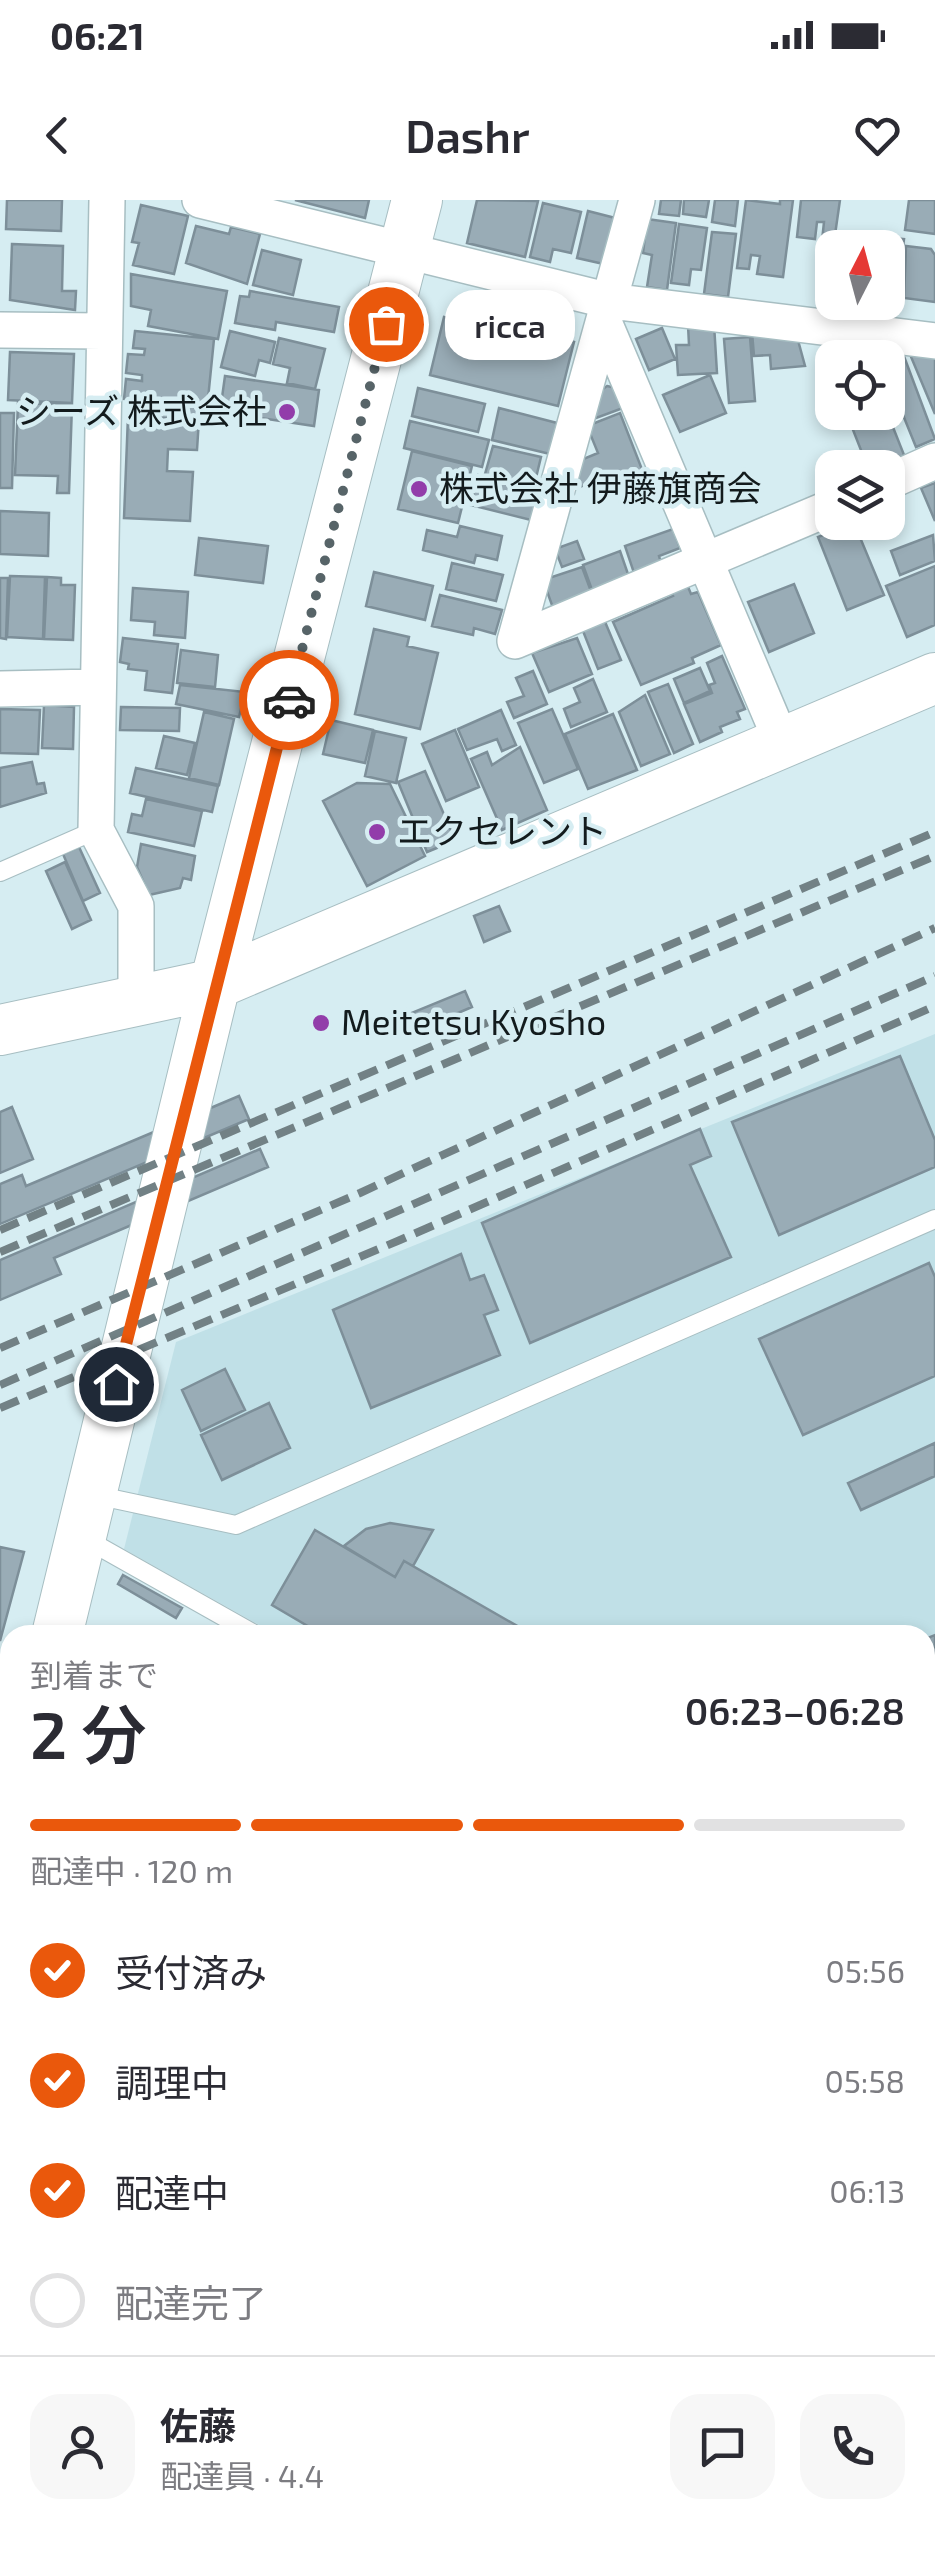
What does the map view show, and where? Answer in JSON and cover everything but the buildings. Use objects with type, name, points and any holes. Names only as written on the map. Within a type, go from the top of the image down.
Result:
[{"type":"main road","points":[[59,1625],[215,984],[417,200]]},
{"type":"main road","points":[[0,1030],[215,984],[935,678]]},
{"type":"street","points":[[106,200],[96,830],[136,906],[136,998]]},
{"type":"street","points":[[200,200],[405,250],[607,311],[935,341]]},
{"type":"street","points":[[636,200],[516,640],[815,515]]},
{"type":"street","points":[[607,311],[784,744]]},
{"type":"street","points":[[0,330],[102,331]]},
{"type":"street","points":[[905,474],[935,461]]},
{"type":"street","points":[[0,688],[96,687]]},
{"type":"lane","points":[[0,872],[96,830]]},
{"type":"lane","points":[[84,1514],[236,1525],[935,1219]]},
{"type":"lane","points":[[84,1514],[242,1625]]},
{"type":"shaded area","points":[[935,1034],[935,1625],[259,1625],[124,1549],[176,1342]]},
{"type":"railway","points":[[0,1230],[935,832]]},
{"type":"railway","points":[[0,1252],[935,856]]},
{"type":"railway","points":[[0,1348],[360,1193],[935,928]]},
{"type":"railway","points":[[0,1385],[935,976]]},
{"type":"railway","points":[[0,1408],[400,1240],[935,1006]]},
{"type":"way so far","points":[[289,700],[386,324]]},
{"type":"place","name":"ricca","points":[[386,324]]},
{"type":"place","name":"シーズ 株式会社","points":[[287,412]]},
{"type":"place","name":"株式会社 伊藤旗商会","points":[[419,489]]},
{"type":"place","name":"エクセレント","points":[[377,832]]},
{"type":"place","name":"Meitetsu Kyosho","points":[[321,1023]]},
{"type":"route","points":[[116,1384],[289,700]]}]
